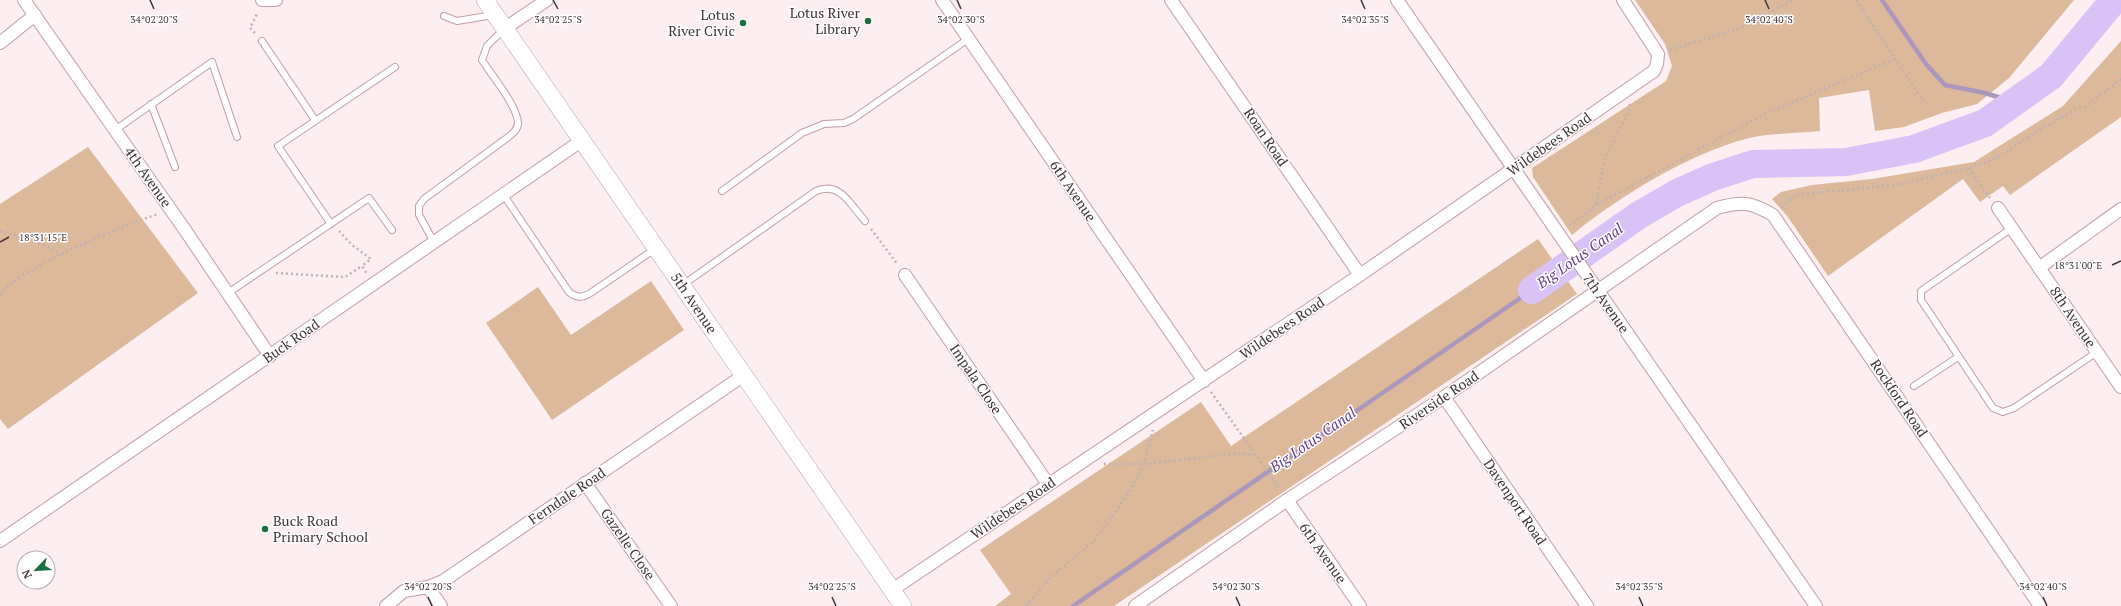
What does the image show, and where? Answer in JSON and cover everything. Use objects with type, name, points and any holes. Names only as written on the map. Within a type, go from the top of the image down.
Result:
[{"type":"main road","name":"5th Avenue","points":[[485,0],[903,606]]},
{"type":"street","name":"4th Avenue","points":[[24,0],[228,293],[270,356]]},
{"type":"street","points":[[262,0],[276,0]]},
{"type":"street","points":[[500,22],[547,0]]},
{"type":"street","name":"6th Avenue","points":[[942,0],[1204,381]]},
{"type":"street","name":"Roan Road","points":[[1171,0],[1360,275]]},
{"type":"street","name":"7th Avenue","points":[[1397,0],[1816,606]]},
{"type":"street","points":[[1623,0],[1658,54]]},
{"type":"street","points":[[0,43],[35,15]]},
{"type":"street","name":"Wildebees Road","points":[[892,590],[1077,464],[1204,381],[1360,275],[1632,87],[1654,71],[1658,64],[1658,54]]},
{"type":"street","name":"Buck Road","points":[[0,540],[581,141]]},
{"type":"street","name":"Rockford Road","points":[[1746,203],[1758,206],[1773,214],[2040,606]]},
{"type":"street","name":"Riverside Road","points":[[1135,606],[1287,500],[1444,397],[1718,208],[1746,203]]},
{"type":"street","name":"8th Avenue","points":[[1998,208],[2121,387]]},
{"type":"street","points":[[2039,268],[2121,209]]},
{"type":"street","name":"Impala Close","points":[[905,275],[1048,484]]},
{"type":"street","name":"Ferndale Road","points":[[386,606],[404,590],[428,587],[442,581],[744,375]]},
{"type":"street","name":"Davenport Road","points":[[1444,397],[1587,606]]},
{"type":"street","name":"Gazelle Close","points":[[585,483],[671,606]]},
{"type":"street","name":"6th Avenue","points":[[1287,500],[1360,606]]},
{"type":"street","points":[[428,587],[441,606]]},
{"type":"lane","points":[[434,242],[419,215],[418,206],[424,199],[511,135],[518,124],[515,110],[482,60],[487,46],[500,22],[457,21],[444,16]]},
{"type":"lane","points":[[722,191],[802,133],[824,124],[844,123],[853,119],[968,39]]},
{"type":"lane","points":[[262,41],[315,120]]},
{"type":"lane","points":[[115,130],[212,62],[237,137]]},
{"type":"lane","points":[[331,224],[278,146],[395,67]]},
{"type":"lane","points":[[151,104],[175,167]]},
{"type":"lane","points":[[682,285],[816,191],[824,188],[832,188],[841,193],[865,221]]},
{"type":"lane","points":[[503,194],[569,292],[575,297],[582,298],[589,294],[657,248]]},
{"type":"lane","points":[[228,293],[369,198],[392,230]]},
{"type":"lane","points":[[2012,228],[1921,291],[1921,300],[1958,357],[1993,408],[2003,412],[2014,408],[2097,352]]},
{"type":"lane","points":[[1914,386],[1958,357]]},
{"type":"path","points":[[262,0],[250,28],[262,41]]},
{"type":"path","points":[[1658,54],[1745,26],[1793,0]]},
{"type":"path","points":[[1856,0],[1926,106]]},
{"type":"path","points":[[1558,234],[1596,205],[1767,113],[1895,59]]},
{"type":"path","points":[[1773,214],[1795,195],[1895,185],[1969,168],[1997,158],[2041,129],[2078,108],[2085,106],[2121,79]]},
{"type":"path","points":[[1596,205],[1605,158],[1629,111],[1632,87]]},
{"type":"path","points":[[1969,168],[1998,208]]},
{"type":"path","points":[[0,295],[6,287],[28,273],[62,255],[134,222],[161,213]]},
{"type":"path","points":[[865,221],[905,275]]},
{"type":"path","points":[[270,265],[276,274],[345,277],[371,259],[352,245],[344,235],[331,224]]},
{"type":"path","points":[[0,231],[19,235],[53,249],[62,255]]},
{"type":"path","points":[[362,266],[374,284]]},
{"type":"path","points":[[1204,381],[1278,486]]},
{"type":"path","points":[[1026,606],[1049,579],[1095,540],[1130,491],[1144,464],[1158,411]]},
{"type":"path","points":[[1077,464],[1144,464],[1243,453],[1258,457]]},
{"type":"shaded area","points":[[1635,0],[2074,0],[2009,78],[1977,104],[1942,113],[1904,127],[1875,131],[1869,90],[1819,98],[1820,131],[1759,136],[1711,151],[1686,162],[1636,189],[1572,235],[1533,177],[1532,168],[1666,81],[1672,66],[1665,44]]},
{"type":"shaded area","points":[[2121,41],[2121,117],[2010,195],[2003,186],[1980,202],[1963,179],[1828,276],[1788,217],[1772,199],[1781,192],[1812,185],[1872,179],[1974,162],[2063,106]]},
{"type":"shaded area","points":[[88,147],[198,293],[8,429],[0,419],[0,204]]},
{"type":"shaded area","points":[[1538,239],[1577,294],[1114,606],[995,606],[1011,594],[980,550],[1201,402],[1231,446]]},
{"type":"shaded area","points":[[651,281],[684,330],[552,420],[486,323],[538,287],[571,335]]},
{"type":"waterway","points":[[1882,0],[1926,64],[1945,85],[1985,93],[2014,102]]},
{"type":"waterway","name":"Big Lotus Canal","points":[[1532,290],[1639,215],[1677,193],[1713,177],[1753,164],[1846,162],[1914,149],[1985,123],[2051,76],[2114,0]]},
{"type":"waterway","name":"Big Lotus Canal","points":[[1073,606],[1532,290]]},
{"type":"place","name":"Lotus River Library","points":[[868,21]]},
{"type":"place","name":"Lotus River Civic","points":[[743,23]]},
{"type":"place","name":"Buck Road Primary School","points":[[265,529]]}]
